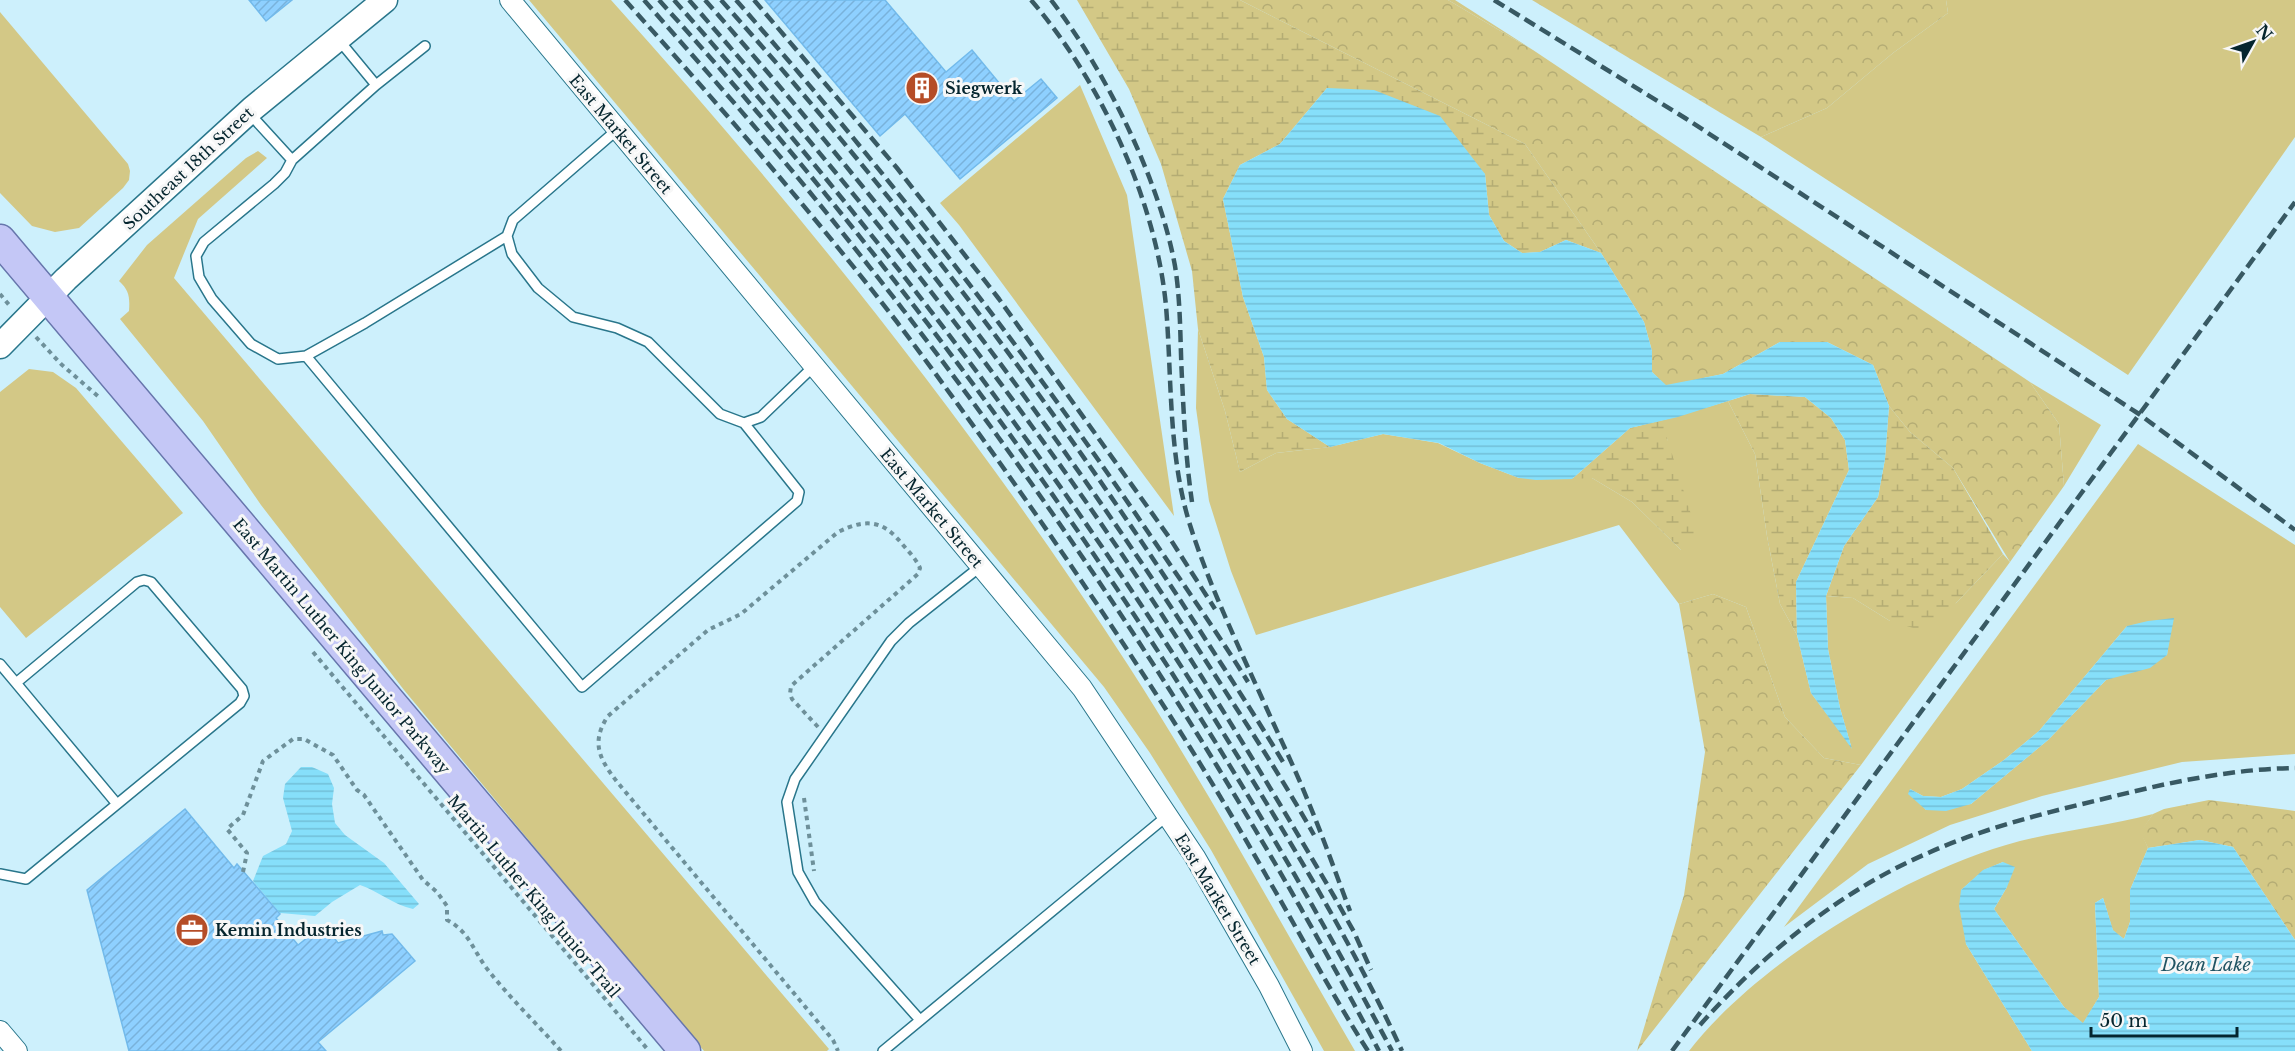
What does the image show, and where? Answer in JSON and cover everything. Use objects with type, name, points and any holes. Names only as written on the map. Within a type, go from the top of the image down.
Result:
[{"type":"main road","name":"East Martin Luther King Junior Parkway","points":[[0,240],[685,1051]]},
{"type":"street","name":"Southeast 18th Street","points":[[0,346],[48,298],[249,112],[385,0]]},
{"type":"street","name":"East Market Street","points":[[510,0],[1082,688],[1201,867],[1269,986],[1302,1051]]},
{"type":"street","points":[[0,1031],[17,1051]]},
{"type":"lane","points":[[338,39],[376,85]]},
{"type":"lane","points":[[425,46],[376,85],[292,160],[285,173],[274,184],[204,242],[196,256],[199,277],[212,300],[251,344],[278,359],[306,356],[365,323],[507,236]]},
{"type":"lane","points":[[249,112],[292,160]]},
{"type":"lane","points":[[306,356],[582,687],[796,501],[799,492],[744,423],[720,414],[648,342],[617,328],[573,317],[538,288],[512,254],[507,236],[513,220],[618,129]]},
{"type":"lane","points":[[744,423],[761,417],[814,366]]},
{"type":"lane","points":[[920,1020],[815,902],[798,872],[787,802],[795,779],[891,641],[909,622],[981,566]]},
{"type":"lane","points":[[0,874],[26,879],[240,703],[244,696],[242,689],[151,582],[144,580],[136,582],[16,683]]},
{"type":"lane","points":[[0,664],[117,804]]},
{"type":"lane","points":[[884,1051],[1167,816]]},
{"type":"path","points":[[0,294],[61,364],[100,399]]},
{"type":"path","points":[[826,735],[792,699],[791,686],[918,574],[920,568],[894,533],[881,525],[855,524],[838,532],[741,614],[708,630],[608,716],[600,727],[598,740],[599,754],[611,775],[833,1040],[838,1051]]},
{"type":"path","name":"Martin Luther King Junior Trail","points":[[306,643],[649,1051]]},
{"type":"path","points":[[243,872],[247,853],[227,829],[243,815],[263,761],[293,739],[304,739],[321,747],[333,755],[423,880],[437,892],[447,906],[447,920],[459,926],[466,934],[487,969],[561,1051]]},
{"type":"path","points":[[804,794],[816,880]]},
{"type":"green space","points":[[529,0],[611,0],[750,159],[883,322],[1009,491],[1070,577],[1128,665],[1216,808],[1355,1051],[1324,1051],[1211,850],[1150,753],[1104,687]]},
{"type":"green space","points":[[1077,0],[1240,0],[1525,144],[1601,253],[1566,240],[1540,252],[1522,253],[1504,241],[1489,215],[1485,174],[1327,88],[1280,144],[1240,165],[1223,199],[1243,297],[1264,357],[1267,390],[1287,419],[1330,447],[1276,453],[1240,472],[1225,411],[1198,329],[1192,271],[1161,164],[1129,89]]},
{"type":"green space","points":[[1240,0],[1448,0],[1533,50],[2030,382],[2059,424],[2064,486],[2010,562],[1953,468],[1910,432],[1889,406],[1873,365],[1827,342],[1780,342],[1723,374],[1666,386],[1652,372],[1652,351],[1644,322],[1601,253],[1525,144]]},
{"type":"green space","points":[[1448,0],[1455,0],[1533,50]]},
{"type":"green space","points":[[1532,0],[1946,0],[1948,13],[1893,53],[1827,108],[1761,137]]},
{"type":"green space","points":[[1946,0],[2295,0],[2295,137],[2128,375],[1761,137],[1827,108],[1893,53],[1948,13]]},
{"type":"green space","points":[[0,12],[128,164],[129,180],[123,188],[79,228],[55,232],[32,226],[0,193]]},
{"type":"green space","points":[[1080,85],[1127,195],[1174,516],[959,225],[940,203]]},
{"type":"green space","points":[[258,151],[267,158],[198,219],[174,278],[829,1049],[827,1051],[704,1051],[404,690],[261,505],[203,421],[120,319],[129,311],[129,302],[127,291],[119,281],[147,245],[246,158]]},
{"type":"green space","points":[[1198,329],[1225,411],[1240,472],[1276,453],[1330,447],[1383,434],[1438,443],[1519,478],[1592,478],[1632,502],[1681,550],[1667,438],[1667,419],[1728,401],[1755,454],[1780,604],[1797,635],[1811,693],[1851,746],[1840,708],[1828,649],[1826,596],[1853,598],[1890,621],[1956,603],[2003,554],[2010,562],[1861,765],[1824,758],[1785,717],[1746,607],[1713,594],[1679,604],[1619,525],[1256,635],[1231,571],[1209,501],[1196,408]]},
{"type":"green space","points":[[29,369],[53,372],[76,388],[183,513],[26,638],[0,607],[0,392]]},
{"type":"green space","points":[[2030,382],[2101,425],[2064,486],[2059,424]]},
{"type":"green space","points":[[1750,394],[1805,397],[1831,418],[1845,440],[1849,470],[1796,582],[1797,635],[1780,604],[1755,454],[1728,401]]},
{"type":"green space","points":[[1889,406],[1910,432],[1953,468],[2003,554],[1956,603],[1923,631],[1890,621],[1853,598],[1826,596],[1844,546],[1878,497],[1885,459]]},
{"type":"green space","points":[[1667,419],[1667,438],[1695,527],[1696,542],[1681,550],[1632,502],[1592,478],[1572,479],[1630,428]]},
{"type":"green space","points":[[2138,444],[2295,545],[2295,754],[2182,762],[2042,796],[1950,825],[1868,864],[1784,927]],"holes":[[[2127,626],[2169,638],[2167,655],[2106,680],[2048,740],[1971,804],[1926,810],[1910,789],[1923,796],[1941,797],[1962,789],[2004,760],[2039,731]]]},
{"type":"green space","points":[[1713,594],[1746,607],[1785,717],[1824,758],[1861,765],[1637,1051],[1684,895],[1705,752],[1679,604]]},
{"type":"green space","points":[[2209,800],[2295,811],[2295,940],[2233,847],[2200,840],[2148,848],[2140,832],[2153,814],[2164,809]]},
{"type":"green space","points":[[2153,814],[2141,832],[2148,848],[2130,890],[2130,922],[2124,939],[2113,931],[2103,898],[2095,903],[2099,997],[2083,1024],[2064,1007],[1994,909],[2007,887],[2003,862],[1984,870],[1961,890],[1966,944],[2032,1051],[1689,1051],[1717,1019],[1791,956],[1833,927],[1922,878],[1965,859],[2006,845]]},
{"type":"water","points":[[1327,88],[1374,90],[1440,116],[1485,174],[1489,215],[1504,241],[1522,253],[1540,252],[1566,240],[1601,253],[1644,322],[1652,351],[1652,372],[1666,385],[1723,374],[1780,342],[1827,342],[1873,365],[1889,406],[1885,459],[1878,497],[1844,546],[1826,596],[1828,649],[1840,708],[1852,749],[1811,693],[1797,635],[1796,582],[1849,470],[1845,440],[1831,418],[1805,397],[1750,394],[1678,417],[1630,428],[1572,479],[1519,478],[1480,463],[1439,443],[1383,434],[1330,447],[1287,419],[1267,390],[1264,357],[1243,297],[1223,199],[1240,165],[1280,144]]},
{"type":"water","points":[[2174,618],[2167,655],[2150,668],[2106,680],[2048,740],[1971,804],[1946,811],[1926,810],[1908,794],[1910,789],[1923,796],[1941,797],[1962,789],[2004,760],[2039,731],[2127,626]]},
{"type":"water","points":[[301,767],[312,767],[328,774],[334,788],[332,804],[335,823],[345,835],[384,863],[419,904],[413,909],[360,885],[332,902],[315,916],[280,913],[253,881],[263,856],[286,844],[292,831],[283,798],[285,784]]},
{"type":"water","name":"Dean Lake","points":[[2200,840],[2233,847],[2295,940],[2295,1051],[2032,1051],[1966,944],[1959,906],[1961,890],[1983,870],[2003,862],[2015,867],[1994,909],[2064,1007],[2083,1023],[2099,997],[2095,903],[2103,898],[2113,930],[2124,939],[2130,922],[2130,890],[2148,848]]},
{"type":"building","points":[[249,0],[292,0],[266,21]]},
{"type":"building","name":"Siegwerk","points":[[765,0],[885,0],[946,72],[972,50],[1014,101],[1041,79],[1057,98],[960,179],[905,114],[880,136]]},
{"type":"building","name":"Kemin Industries","points":[[185,809],[234,868],[237,864],[280,914],[276,918],[298,945],[321,929],[332,935],[338,943],[382,931],[383,935],[392,934],[415,961],[318,1042],[326,1051],[129,1051],[87,890]]},
{"type":"railway","points":[[625,0],[798,199],[897,322],[997,459],[1094,599],[1185,739],[1368,1051]]},
{"type":"railway","points":[[644,0],[774,149],[849,241],[924,336],[1066,533],[1133,633],[1261,839],[1379,1051]]},
{"type":"railway","points":[[659,0],[765,121],[866,245],[964,372],[1058,503],[1148,636],[1233,772],[1315,910],[1392,1051]]},
{"type":"railway","points":[[674,0],[819,170],[889,258],[958,346],[1089,528],[1212,715],[1288,838],[1359,964],[1402,1051]]},
{"type":"railway","points":[[689,0],[778,103],[907,262],[991,370],[1072,482],[1151,598],[1227,717],[1335,898],[1371,970]]},
{"type":"railway","points":[[705,0],[839,157],[967,319],[1029,402],[1147,571],[1260,745],[1314,835]]},
{"type":"railway","points":[[721,0],[787,75],[914,230],[1035,389],[1149,553],[1283,762]]},
{"type":"railway","points":[[736,0],[899,194],[1002,328],[1102,465],[1248,682]]},
{"type":"railway","points":[[754,0],[897,168],[999,299],[1169,537],[1215,609]]},
{"type":"railway","points":[[1031,0],[1080,67],[1121,143],[1137,184],[1160,266],[1166,306],[1174,444],[1190,525],[1225,617],[1308,801],[1350,911]]},
{"type":"railway","points":[[1051,0],[1091,59],[1110,92],[1143,162],[1167,232],[1175,266],[1178,294],[1184,425],[1192,502]]},
{"type":"railway","points":[[1494,0],[1685,118],[2139,414],[2295,530]]},
{"type":"railway","points":[[1672,1051],[2295,202]]},
{"type":"railway","points":[[1700,1025],[1777,949],[1834,905],[1896,868],[1928,853],[1972,835],[2018,821],[2134,791],[2225,774],[2295,768]]},
{"type":"place","name":"Siegwerk","points":[[922,88]]},
{"type":"place","name":"Kemin Industries","points":[[192,930]]}]
